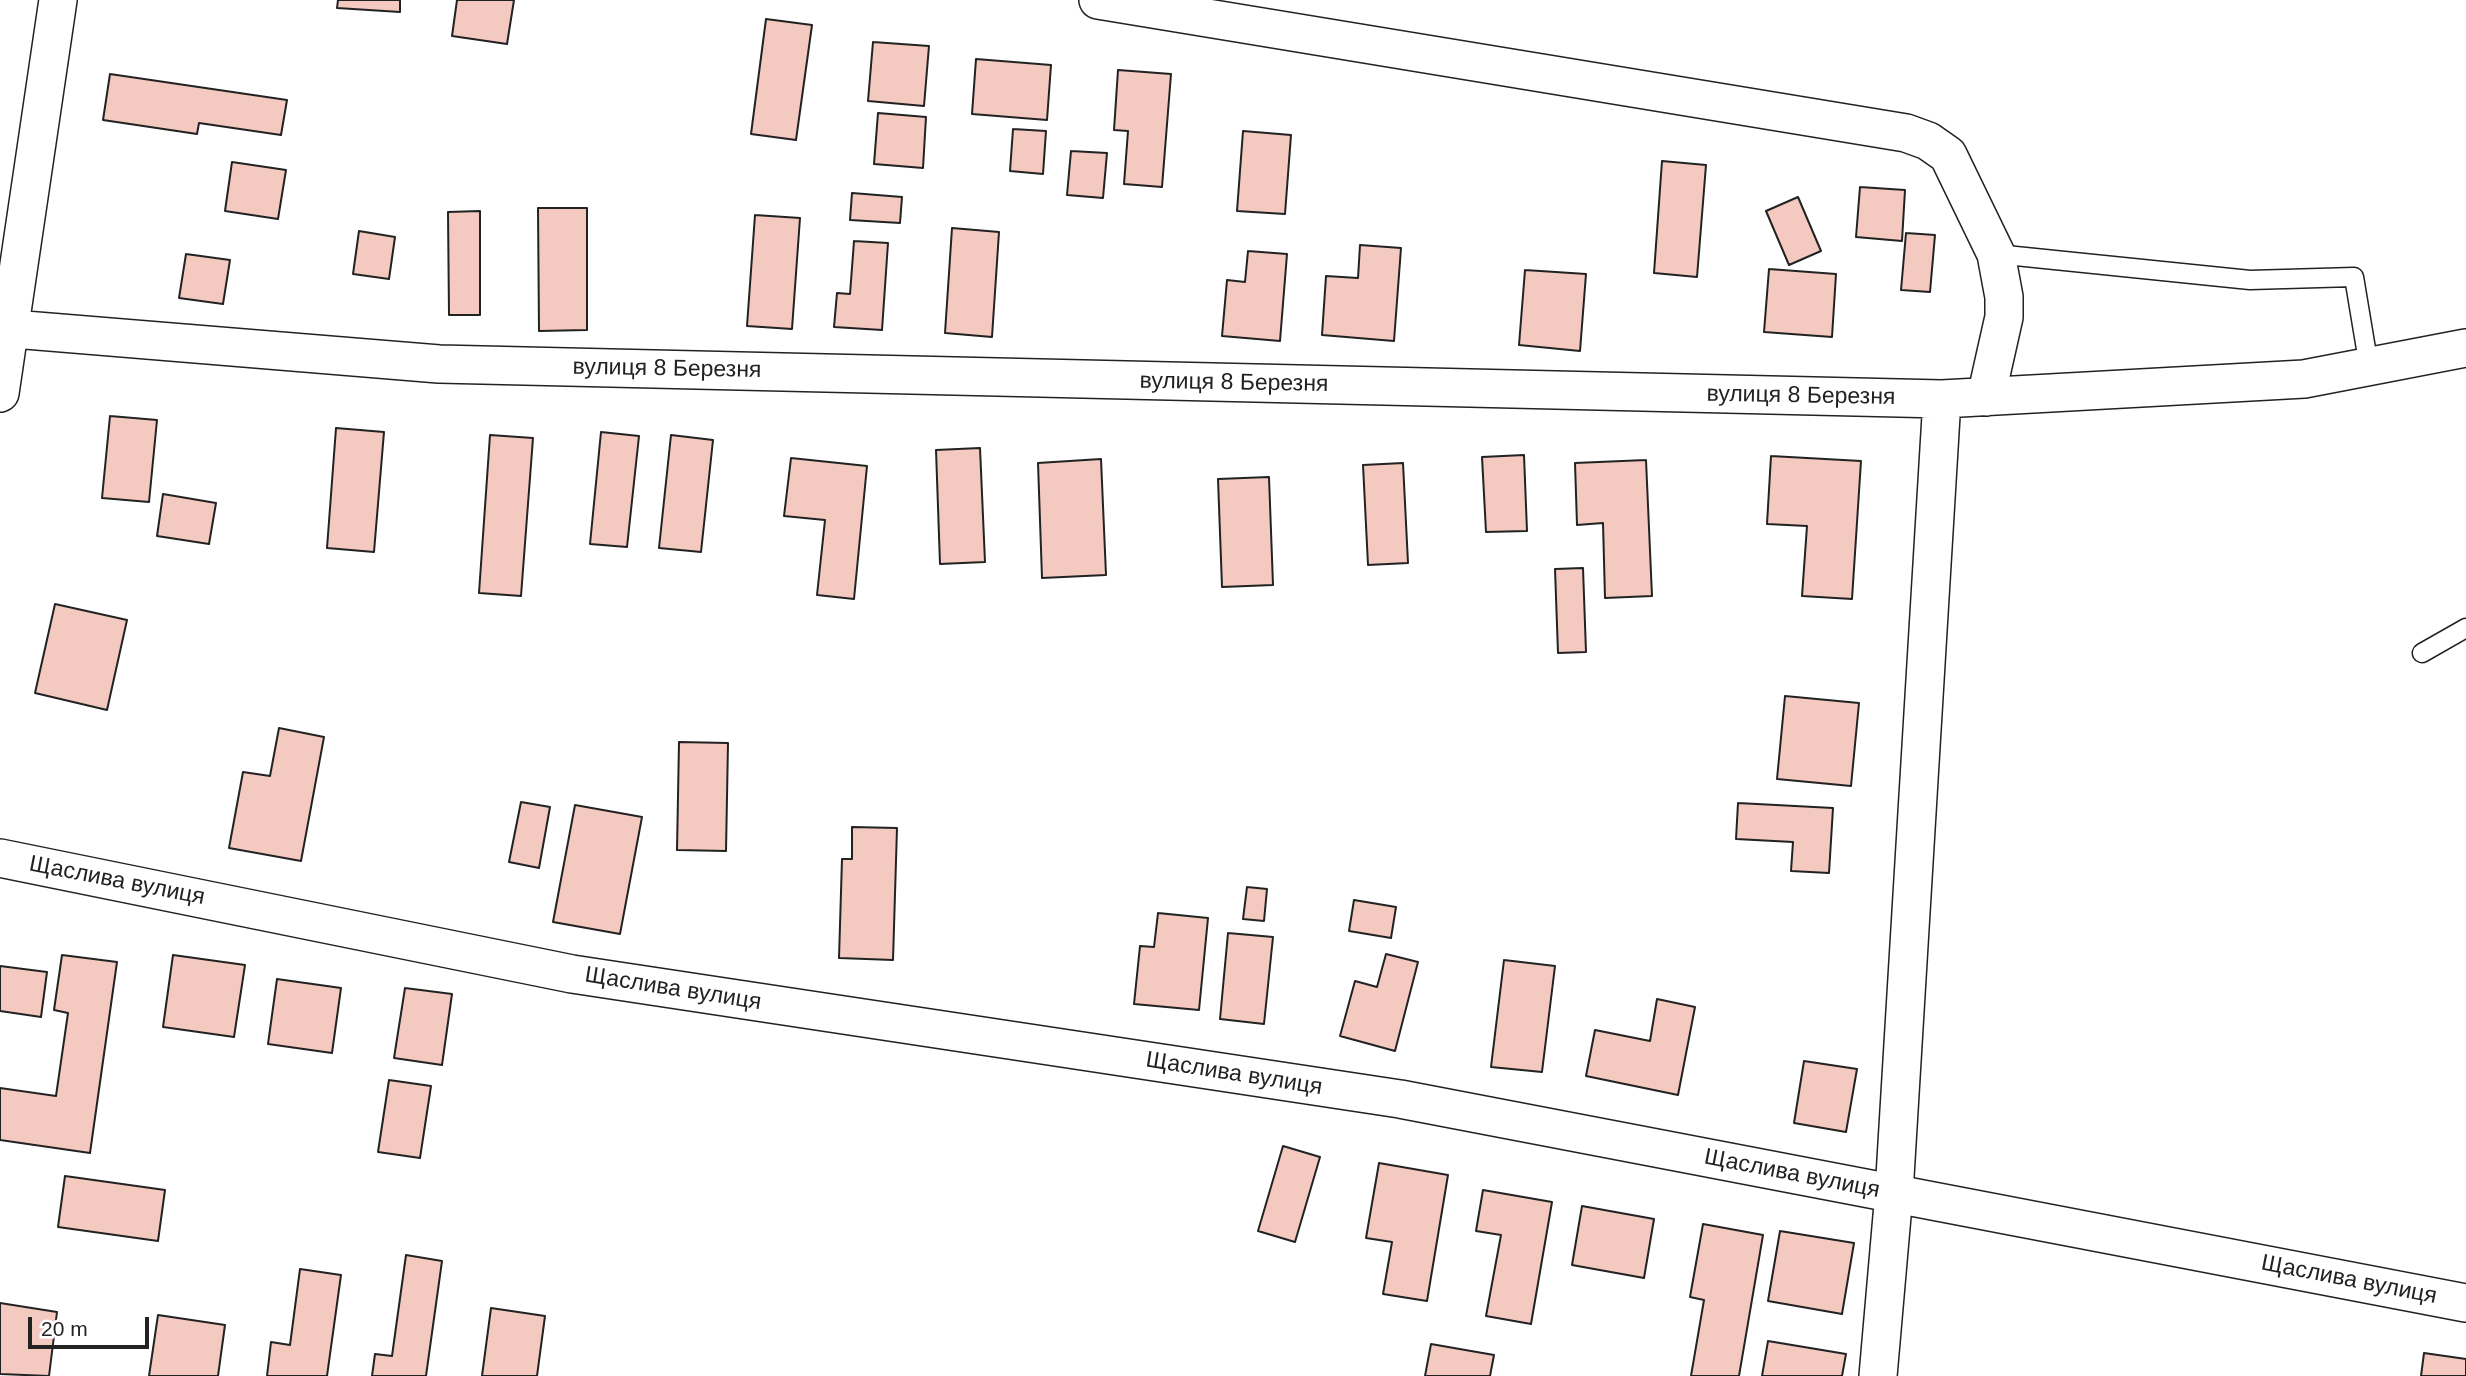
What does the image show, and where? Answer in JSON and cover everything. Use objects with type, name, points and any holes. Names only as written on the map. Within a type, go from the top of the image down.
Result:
[{"type":"street","points":[[0,393],[5,329],[58,0]]},
{"type":"street","points":[[1098,0],[1906,133],[1928,141],[1948,155],[1996,254],[2004,297],[2004,317],[1986,397]]},
{"type":"street","name":"вулиця 8 Березня","points":[[5,329],[439,364],[1942,400],[2304,379],[2466,348]]},
{"type":"street","points":[[1878,1376],[1894,1193],[1942,400]]},
{"type":"street","name":"Щаслива вулиця","points":[[0,858],[572,974],[1400,1099],[2466,1303]]},
{"type":"lane","points":[[1996,254],[2250,279],[2354,277],[2369,367]]},
{"type":"lane","points":[[2422,653],[2466,628]]},
{"type":"building","points":[[338,0],[400,0],[400,12],[337,8]]},
{"type":"building","points":[[457,0],[514,0],[507,44],[452,36]]},
{"type":"building","points":[[766,19],[812,25],[796,140],[751,134]]},
{"type":"building","points":[[873,42],[929,46],[924,106],[868,101]]},
{"type":"building","points":[[976,59],[1051,65],[1047,120],[972,114]]},
{"type":"building","points":[[1118,70],[1171,74],[1162,187],[1124,184],[1128,131],[1114,130]]},
{"type":"building","points":[[110,74],[287,100],[281,135],[199,123],[197,134],[103,120]]},
{"type":"building","points":[[878,113],[926,117],[923,168],[874,164]]},
{"type":"building","points":[[1013,129],[1046,131],[1043,174],[1010,171]]},
{"type":"building","points":[[1243,131],[1291,135],[1285,214],[1237,211]]},
{"type":"building","points":[[1071,151],[1107,153],[1103,198],[1067,195]]},
{"type":"building","points":[[1662,161],[1706,165],[1697,277],[1654,273]]},
{"type":"building","points":[[232,162],[286,170],[278,219],[225,211]]},
{"type":"building","points":[[1860,187],[1905,190],[1902,241],[1856,237]]},
{"type":"building","points":[[852,193],[902,197],[900,223],[850,220]]},
{"type":"building","points":[[1798,197],[1821,251],[1789,265],[1766,211]]},
{"type":"building","points":[[538,208],[587,208],[587,330],[539,331]]},
{"type":"building","points":[[480,211],[480,315],[449,315],[448,212]]},
{"type":"building","points":[[755,215],[800,218],[792,329],[747,326]]},
{"type":"building","points":[[952,228],[999,232],[992,337],[945,333]]},
{"type":"building","points":[[359,231],[395,237],[389,279],[353,274]]},
{"type":"building","points":[[1906,233],[1935,235],[1930,292],[1901,290]]},
{"type":"building","points":[[854,241],[888,243],[882,330],[834,327],[837,293],[850,294]]},
{"type":"building","points":[[1360,245],[1401,248],[1394,341],[1322,335],[1326,276],[1358,278]]},
{"type":"building","points":[[1248,251],[1287,254],[1280,341],[1222,336],[1227,280],[1245,282]]},
{"type":"building","points":[[186,254],[230,260],[223,304],[179,298]]},
{"type":"building","points":[[1769,269],[1836,274],[1832,337],[1764,332]]},
{"type":"building","points":[[1525,270],[1586,274],[1580,351],[1519,345]]},
{"type":"building","points":[[110,416],[157,420],[149,502],[102,498]]},
{"type":"building","points":[[336,428],[384,432],[374,552],[327,548]]},
{"type":"building","points":[[601,432],[639,436],[627,547],[590,544]]},
{"type":"building","points":[[490,435],[533,438],[521,596],[479,593]]},
{"type":"building","points":[[671,435],[713,440],[701,552],[659,548]]},
{"type":"building","points":[[980,448],[985,562],[940,564],[936,450]]},
{"type":"building","points":[[1524,455],[1527,531],[1486,532],[1482,457]]},
{"type":"building","points":[[1771,456],[1861,461],[1852,599],[1802,596],[1807,526],[1767,524]]},
{"type":"building","points":[[791,458],[867,466],[854,599],[817,595],[825,520],[784,516]]},
{"type":"building","points":[[1101,459],[1106,575],[1042,578],[1038,463]]},
{"type":"building","points":[[1646,460],[1652,596],[1605,598],[1603,523],[1577,525],[1575,463]]},
{"type":"building","points":[[1403,463],[1408,563],[1368,565],[1363,465]]},
{"type":"building","points":[[1269,477],[1273,585],[1222,587],[1218,479]]},
{"type":"building","points":[[163,494],[216,503],[209,544],[157,536]]},
{"type":"building","points":[[1583,568],[1586,652],[1558,653],[1555,569]]},
{"type":"building","points":[[55,604],[127,620],[107,710],[35,693]]},
{"type":"building","points":[[1785,696],[1859,703],[1851,786],[1777,779]]},
{"type":"building","points":[[279,728],[324,737],[301,861],[229,848],[243,772],[270,776]]},
{"type":"building","points":[[679,742],[728,743],[726,851],[677,850]]},
{"type":"building","points":[[521,802],[550,807],[539,868],[509,862]]},
{"type":"building","points":[[1738,803],[1833,808],[1829,873],[1791,871],[1793,842],[1736,839]]},
{"type":"building","points":[[575,805],[642,817],[620,934],[553,922]]},
{"type":"building","points":[[852,827],[897,828],[893,960],[839,958],[842,859],[852,859]]},
{"type":"building","points":[[1247,887],[1267,889],[1264,921],[1243,919]]},
{"type":"building","points":[[1354,900],[1396,907],[1391,938],[1349,931]]},
{"type":"building","points":[[1158,913],[1208,918],[1199,1010],[1134,1004],[1140,946],[1154,947]]},
{"type":"building","points":[[1228,933],[1273,937],[1264,1024],[1220,1019]]},
{"type":"building","points":[[1386,954],[1418,962],[1395,1051],[1340,1036],[1355,981],[1377,987]]},
{"type":"building","points":[[62,955],[117,962],[90,1153],[0,1140],[0,1088],[56,1096],[68,1013],[54,1010]]},
{"type":"building","points":[[173,955],[245,965],[234,1037],[163,1027]]},
{"type":"building","points":[[1504,960],[1555,966],[1542,1072],[1491,1067]]},
{"type":"building","points":[[0,966],[47,972],[41,1017],[0,1011]]},
{"type":"building","points":[[277,979],[341,988],[332,1053],[268,1044]]},
{"type":"building","points":[[405,988],[452,994],[442,1065],[394,1058]]},
{"type":"building","points":[[1657,999],[1695,1007],[1678,1095],[1586,1076],[1595,1030],[1650,1041]]},
{"type":"building","points":[[1804,1061],[1857,1069],[1846,1132],[1794,1123]]},
{"type":"building","points":[[389,1080],[431,1086],[420,1158],[378,1152]]},
{"type":"building","points":[[1283,1146],[1320,1157],[1295,1242],[1258,1231]]},
{"type":"building","points":[[1379,1163],[1448,1175],[1427,1301],[1383,1294],[1392,1242],[1366,1238]]},
{"type":"building","points":[[65,1176],[165,1190],[158,1241],[58,1227]]},
{"type":"building","points":[[1483,1190],[1552,1202],[1531,1324],[1486,1316],[1501,1235],[1476,1231]]},
{"type":"building","points":[[1582,1206],[1654,1219],[1644,1278],[1572,1265]]},
{"type":"building","points":[[1703,1224],[1763,1235],[1739,1376],[1691,1376],[1704,1300],[1690,1297]]},
{"type":"building","points":[[1780,1231],[1854,1243],[1842,1314],[1768,1301]]},
{"type":"building","points":[[406,1255],[442,1261],[426,1376],[372,1376],[375,1354],[392,1356]]},
{"type":"building","points":[[300,1269],[341,1275],[327,1376],[267,1376],[271,1342],[290,1345]]},
{"type":"building","points":[[0,1303],[57,1312],[49,1376],[0,1374]]},
{"type":"building","points":[[491,1308],[545,1316],[537,1376],[482,1376]]},
{"type":"building","points":[[158,1315],[225,1325],[218,1376],[149,1376]]},
{"type":"building","points":[[1768,1341],[1846,1354],[1842,1376],[1762,1376]]},
{"type":"building","points":[[1431,1344],[1494,1355],[1490,1376],[1425,1376]]},
{"type":"building","points":[[2424,1353],[2466,1359],[2466,1376],[2421,1376]]}]
